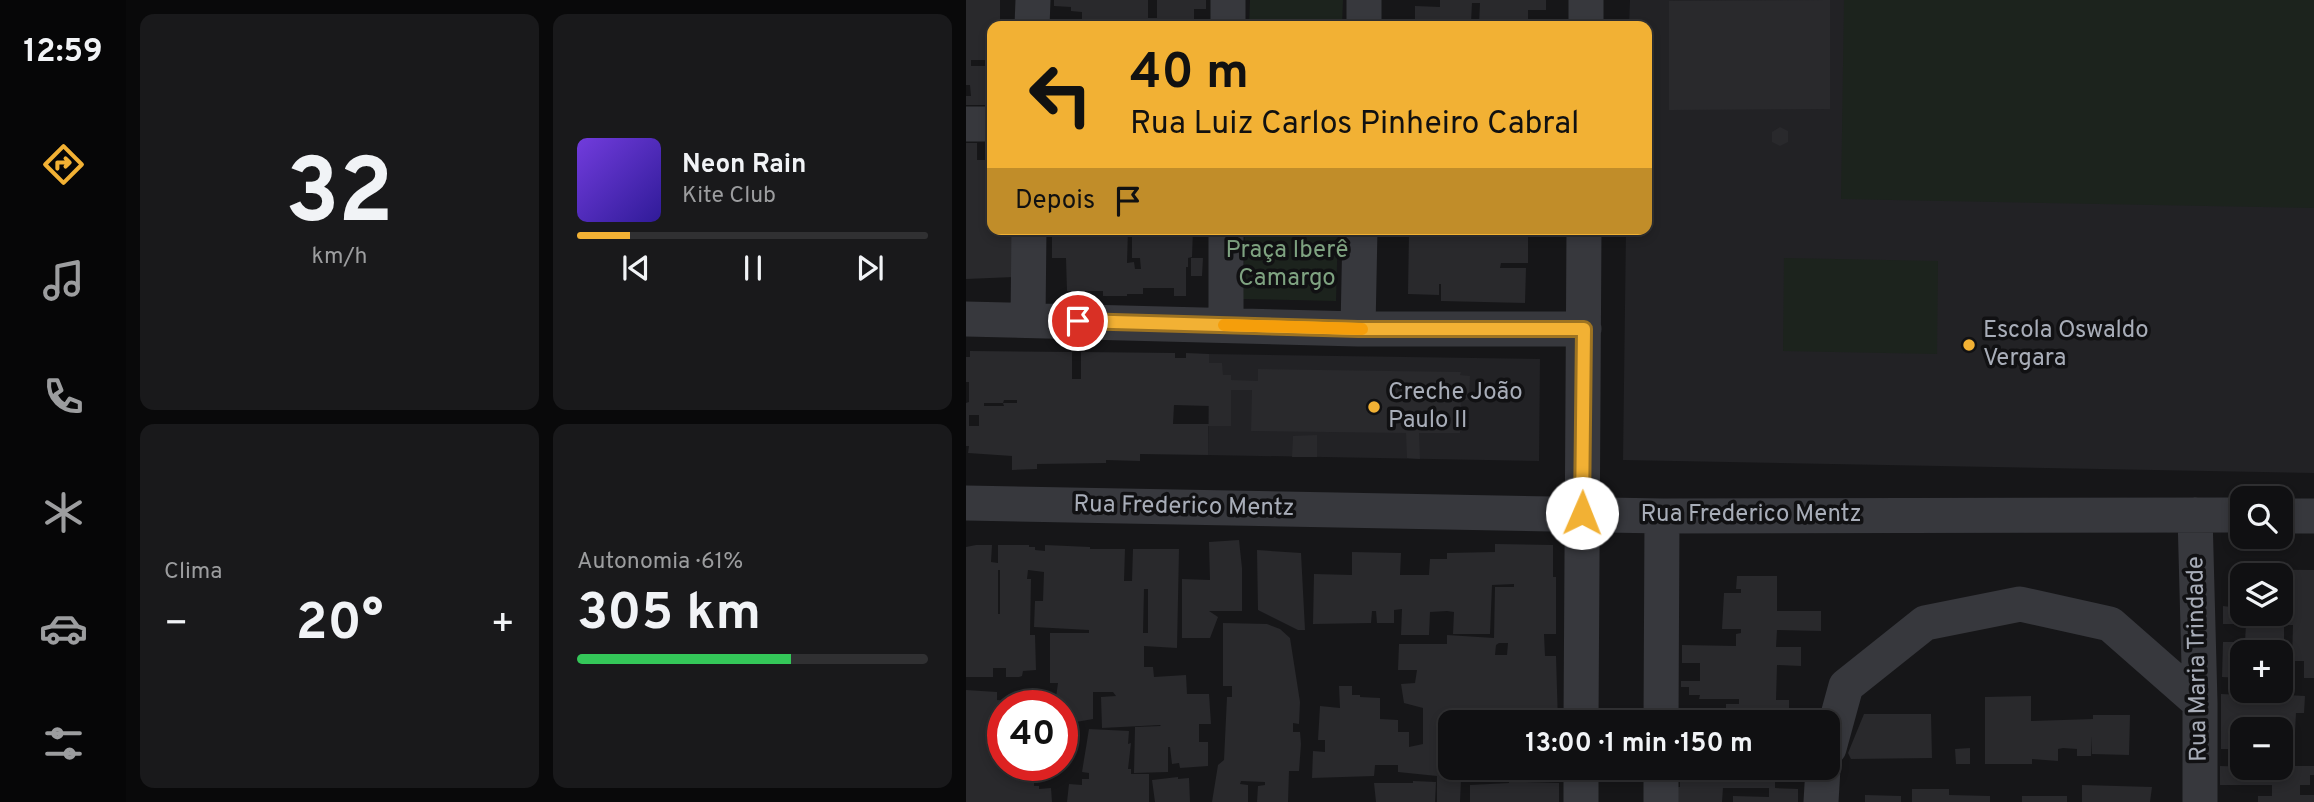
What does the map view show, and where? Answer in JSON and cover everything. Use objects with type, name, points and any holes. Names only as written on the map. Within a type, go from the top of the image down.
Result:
[{"type":"street","points":[[1032,0],[1032,21]]},
{"type":"street","points":[[1228,0],[1228,21]]},
{"type":"street","points":[[1364,0],[1364,21]]},
{"type":"street","points":[[1586,0],[1586,21]]},
{"type":"street","points":[[966,124],[987,124]]},
{"type":"street","points":[[1028,320],[1029,235]]},
{"type":"street","points":[[1226,235],[1226,325]]},
{"type":"street","points":[[1358,329],[1360,235]]},
{"type":"street","points":[[1581,710],[1584,235]]},
{"type":"street","points":[[966,319],[1358,329],[1584,329]]},
{"type":"street","name":"Rua Frederico Mentz","points":[[966,503],[1662,516],[2230,515]]},
{"type":"street","name":"Rua Maria Trindade","points":[[2195,515],[2200,802]]},
{"type":"street","points":[[1661,710],[1662,516]]},
{"type":"street","points":[[2293,516],[2314,516]]},
{"type":"street","points":[[1839,710],[1846,686],[1924,624],[2020,604],[2110,624],[2200,704]]},
{"type":"street","points":[[1581,780],[1581,802]]},
{"type":"street","points":[[1661,780],[1661,802]]},
{"type":"street","points":[[1821,802],[1822,780]]},
{"type":"shaded area","name":"Escola Oswaldo Vergara","points":[[1630,0],[2314,0],[2314,473],[1623,460],[1626,235],[1652,235],[1652,21],[1629,21]]},
{"type":"shaded area","name":"Creche João Paulo II","points":[[1209,354],[1540,359],[1539,461],[1208,455]]},
{"type":"green space","points":[[1250,0],[1343,0],[1342,21],[1249,21]]},
{"type":"green space","points":[[1844,0],[2314,0],[2314,208],[1841,199]]},
{"type":"green space","name":"Praça Iberê Camargo","points":[[1245,235],[1338,235],[1336,301],[1243,299]]},
{"type":"green space","points":[[1784,258],[1938,261],[1937,354],[1783,351]]},
{"type":"building","points":[[966,0],[1000,0],[1000,21],[987,21],[987,60],[971,60],[971,66],[987,66],[987,105],[966,105],[966,96],[971,96],[970,85],[966,85]]},
{"type":"building","points":[[1054,0],[1148,0],[1148,18],[1157,18],[1157,0],[1206,0],[1206,9],[1194,9],[1194,21],[1082,21],[1082,12],[1071,11],[1071,7],[1054,6]]},
{"type":"building","points":[[1440,0],[1546,0],[1546,10],[1528,10],[1528,21],[1479,21],[1480,3],[1472,3],[1471,21],[1395,21],[1415,19],[1415,6],[1440,7]]},
{"type":"building","points":[[1830,0],[1830,109],[1669,110],[1669,1]]},
{"type":"building","points":[[1780,127],[1788,131],[1788,142],[1780,146],[1772,142],[1772,132]]},
{"type":"building","points":[[966,143],[977,143],[977,160],[987,160],[987,235],[1015,235],[1014,277],[966,279]]},
{"type":"building","points":[[1052,235],[1128,235],[1127,263],[1134,262],[1135,269],[1141,269],[1140,258],[1132,258],[1132,235],[1193,235],[1192,257],[1188,258],[1186,267],[1186,296],[1174,296],[1174,288],[1143,288],[1143,294],[1127,296],[1103,296],[1103,291],[1067,291],[1066,258],[1052,258]]},
{"type":"building","points":[[1409,235],[1528,235],[1528,263],[1501,263],[1500,268],[1526,268],[1525,303],[1441,301],[1441,284],[1439,295],[1408,294]]},
{"type":"building","points":[[1191,258],[1203,258],[1202,276],[1191,276]]},
{"type":"building","points":[[970,351],[1072,352],[1072,379],[1081,379],[1081,352],[1175,353],[1175,358],[1186,358],[1186,353],[1209,354],[1209,363],[1222,363],[1223,375],[1231,375],[1231,380],[1258,381],[1258,369],[1461,372],[1460,375],[1470,376],[1469,400],[1461,400],[1460,433],[1419,433],[1420,459],[1407,458],[1406,433],[1251,431],[1252,390],[1231,390],[1231,426],[1208,426],[1208,455],[1140,454],[1140,461],[1037,464],[1037,469],[1012,470],[1012,456],[968,453],[966,403],[969,402],[969,382],[966,382],[966,357],[970,357]],"holes":[[[1004,400],[1017,400],[1017,403],[1003,403]],[[984,403],[1003,403],[1004,406],[984,406]],[[1174,405],[1209,406],[1209,424],[1173,424]],[[969,415],[979,415],[979,426],[969,426]]]},
{"type":"building","points":[[1317,435],[1317,457],[1292,457],[1293,436]]},
{"type":"building","points":[[1239,540],[1242,611],[1209,611],[1218,617],[1210,638],[1182,638],[1182,579],[1210,580],[1209,542]]},
{"type":"building","points":[[1495,544],[1553,545],[1556,634],[1544,634],[1545,656],[1556,656],[1558,710],[1438,710],[1438,780],[1461,780],[1460,802],[1437,802],[1437,776],[1398,772],[1398,765],[1375,765],[1374,776],[1312,778],[1313,751],[1325,752],[1325,740],[1318,740],[1320,706],[1340,708],[1339,686],[1352,686],[1352,695],[1380,698],[1380,719],[1398,720],[1398,732],[1409,732],[1409,747],[1423,744],[1423,708],[1404,703],[1401,684],[1415,683],[1417,670],[1398,670],[1399,644],[1447,644],[1447,635],[1494,638],[1495,587],[1514,587],[1514,584],[1492,585],[1490,634],[1453,634],[1454,612],[1447,611],[1430,612],[1429,635],[1401,635],[1402,609],[1394,610],[1394,623],[1377,623],[1376,611],[1372,611],[1371,623],[1313,624],[1314,574],[1352,575],[1352,552],[1401,553],[1400,575],[1429,575],[1430,559],[1447,559],[1447,553],[1495,552]],"holes":[[[1508,643],[1507,655],[1495,655],[1496,645]]]},
{"type":"building","points":[[992,545],[991,562],[998,563],[998,545],[1029,545],[1035,547],[1035,550],[1045,551],[1045,545],[1125,549],[1124,581],[1132,581],[1133,549],[1179,549],[1177,648],[1144,646],[1144,667],[1153,667],[1154,677],[1186,675],[1187,694],[1209,694],[1211,724],[1199,724],[1199,742],[1208,742],[1208,766],[1180,768],[1179,763],[1172,764],[1168,747],[1168,772],[1134,773],[1135,727],[1161,726],[1102,728],[1101,697],[1116,696],[1113,692],[1093,692],[1093,719],[1078,722],[1078,690],[1057,690],[1058,683],[1050,683],[1050,633],[1089,633],[1089,630],[1034,627],[1035,601],[1043,601],[1044,572],[1028,570],[1027,579],[1031,579],[1030,635],[1035,635],[1036,670],[1023,671],[1019,677],[1006,677],[1006,668],[993,668],[993,677],[966,677],[966,547]],"holes":[[[998,570],[1000,614],[998,614]],[[1144,589],[1148,589],[1148,633],[1143,633]]]},
{"type":"building","points":[[1257,550],[1301,553],[1305,630],[1298,630],[1258,610]]},
{"type":"building","points":[[2293,570],[2314,570],[2314,678],[2304,678],[2304,661],[2293,661]]},
{"type":"building","points":[[1737,576],[1777,576],[1777,611],[1821,611],[1821,631],[1777,630],[1776,647],[1801,647],[1801,666],[1777,665],[1776,700],[1789,700],[1789,710],[1726,710],[1726,704],[1739,704],[1739,699],[1699,699],[1700,695],[1689,695],[1689,687],[1681,687],[1681,681],[1700,681],[1700,663],[1682,663],[1682,645],[1736,646],[1736,634],[1741,633],[1741,629],[1722,629],[1724,593],[1741,593],[1741,589],[1736,589]]},
{"type":"building","points":[[2223,606],[2230,607],[2230,624],[2223,624]]},
{"type":"building","points":[[1223,623],[1267,624],[1280,629],[1290,638],[1300,702],[1299,724],[1293,723],[1293,732],[1300,732],[1301,744],[1299,771],[1289,771],[1288,802],[1257,802],[1258,786],[1265,785],[1265,782],[1241,781],[1240,784],[1248,785],[1248,802],[1212,802],[1218,765],[1224,760],[1227,697],[1232,697],[1232,686],[1223,686]]},
{"type":"building","points":[[2246,626],[2284,626],[2284,640],[2245,640]]},
{"type":"building","points":[[2223,642],[2230,642],[2230,677],[2222,677]]},
{"type":"building","points":[[966,690],[987,691],[987,781],[1034,781],[1034,786],[1039,786],[1039,789],[1051,788],[1052,802],[966,802]]},
{"type":"building","points":[[2221,694],[2230,694],[2230,703],[2293,703],[2293,695],[2305,696],[2304,713],[2296,713],[2295,731],[2293,717],[2230,717],[2230,749],[2221,749]]},
{"type":"building","points":[[2031,696],[2031,721],[2093,719],[2093,715],[2130,715],[2129,755],[2092,754],[2092,736],[2091,756],[2077,756],[2077,749],[2063,748],[2058,749],[2058,761],[2032,759],[2032,764],[1985,764],[1985,697]]},
{"type":"building","points":[[1864,714],[1931,714],[1932,758],[1851,759],[1848,753]]},
{"type":"building","points":[[1089,729],[1129,731],[1128,744],[1131,743],[1128,769],[1131,769],[1131,774],[1149,774],[1149,802],[1067,802],[1069,784],[1082,785],[1082,779],[1089,779],[1089,773],[1082,772]]},
{"type":"building","points":[[1970,748],[1970,764],[1956,764],[1955,749]]},
{"type":"building","points":[[2220,766],[2230,766],[2230,780],[2293,780],[2293,766],[2314,766],[2310,785],[2300,785],[2300,795],[2314,795],[2314,802],[2258,802],[2258,796],[2272,796],[2272,785],[2220,785]]},
{"type":"building","points":[[1189,778],[1190,802],[1155,802],[1152,780]]},
{"type":"building","points":[[1509,780],[1526,780],[1559,783],[1559,802],[1470,802],[1470,785],[1509,783]]},
{"type":"building","points":[[1680,780],[1775,780],[1775,788],[1798,789],[1798,802],[1733,802],[1733,796],[1769,797],[1769,788],[1723,788],[1722,802],[1674,802],[1674,787],[1680,787]]},
{"type":"building","points":[[1436,782],[1435,802],[1376,802],[1374,783]]},
{"type":"building","points":[[2082,785],[2152,787],[2150,802],[2082,802]]},
{"type":"building","points":[[1912,789],[1949,789],[1949,795],[1990,796],[1990,802],[1912,802]]},
{"type":"building","points":[[1865,795],[1901,796],[1901,802],[1865,802]]},
{"type":"building","points":[[2022,796],[2067,796],[2067,802],[2022,802]]},
{"type":"slow traffic","points":[[1224,325],[1362,329]]},
{"type":"place","name":"Escola Oswaldo Vergara","points":[[1969,345]]},
{"type":"place","name":"Creche João Paulo II","points":[[1374,407]]},
{"type":"route","points":[[1078,321],[1358,329],[1584,329],[1582,513]]}]
